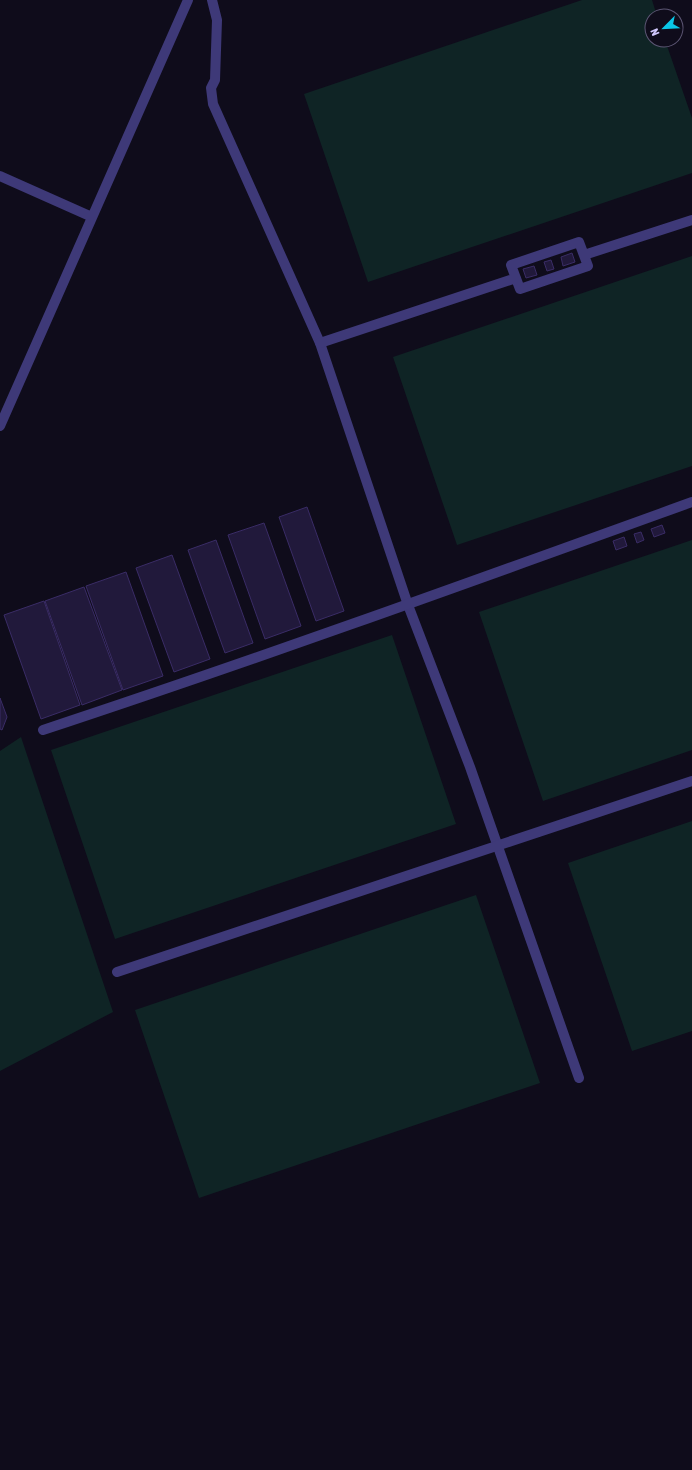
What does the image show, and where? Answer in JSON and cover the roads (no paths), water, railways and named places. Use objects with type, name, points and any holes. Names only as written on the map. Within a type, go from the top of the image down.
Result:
[{"type":"street","points":[[0,426],[188,0]]},
{"type":"street","points":[[212,0],[217,20],[215,80],[211,88],[213,104],[320,343],[408,605],[470,767],[579,1078]]},
{"type":"street","points":[[0,176],[92,217]]},
{"type":"street","points":[[584,255],[692,220]]},
{"type":"street","points":[[580,242],[588,266],[520,289],[516,278],[511,266],[580,242]]},
{"type":"street","points":[[320,343],[516,278]]},
{"type":"street","points":[[43,730],[408,605],[692,502]]},
{"type":"street","points":[[117,972],[692,781]]}]
